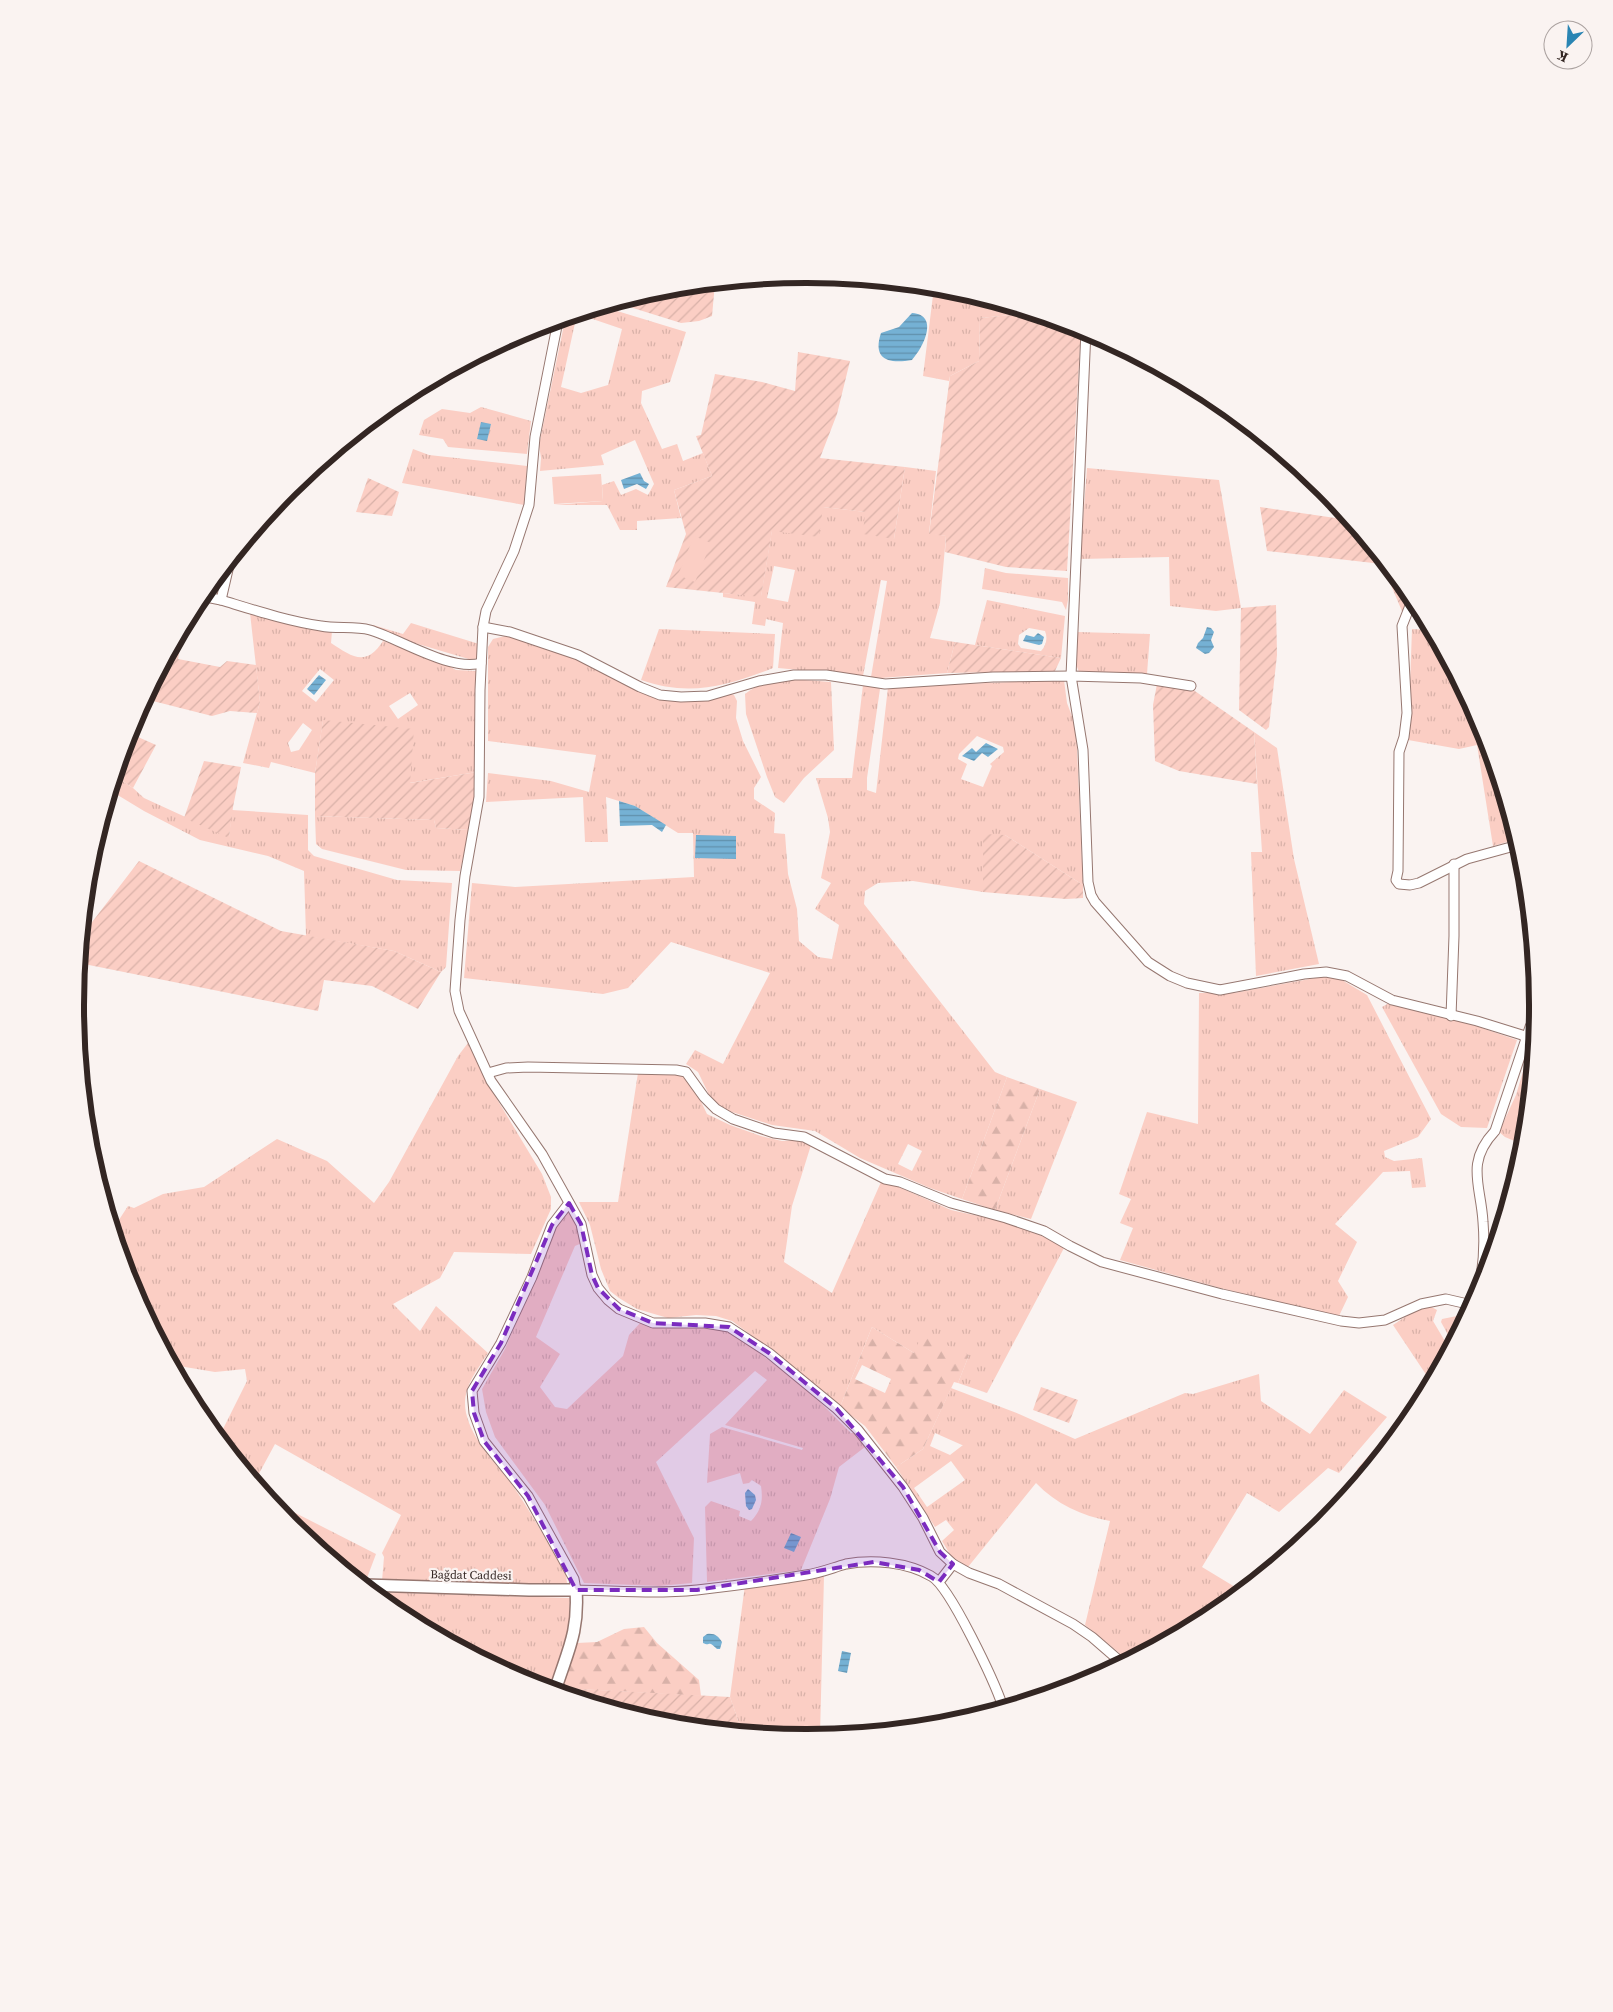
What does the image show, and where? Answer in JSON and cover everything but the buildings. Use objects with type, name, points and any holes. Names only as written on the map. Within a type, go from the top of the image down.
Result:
[{"type":"street","points":[[556,328],[534,437],[529,505],[514,551],[486,611],[483,627],[479,797],[465,876],[460,920],[455,991],[459,1011],[488,1073],[542,1154],[581,1224],[592,1275],[598,1288],[608,1300],[619,1309],[653,1323],[705,1323],[729,1327],[769,1353],[837,1409],[858,1430],[903,1487],[923,1518],[940,1552],[953,1564],[969,1573],[999,1584],[1073,1624],[1117,1658]]},
{"type":"street","points":[[1085,339],[1079,450],[1081,463],[1074,577],[1071,676],[1083,750],[1088,882],[1091,895],[1102,911],[1148,962],[1170,976],[1206,988],[1220,990],[1304,974],[1326,972],[1347,976],[1392,1000],[1495,1026],[1528,1039]]},
{"type":"street","points":[[221,600],[227,575]]},
{"type":"street","points":[[210,598],[298,622],[323,627],[369,630],[457,664],[474,666],[481,664]]},
{"type":"street","points":[[1409,608],[1402,626],[1407,713],[1404,737],[1399,752],[1398,871],[1396,880],[1399,884],[1410,885],[1454,864],[1486,852],[1511,847]]},
{"type":"street","points":[[483,627],[510,632],[578,655],[640,687],[660,694],[681,697],[708,696],[759,681],[794,675],[826,676],[885,684],[993,677],[1071,676],[1141,678],[1191,686]]},
{"type":"street","points":[[1451,1016],[1454,864]]},
{"type":"street","points":[[1483,1260],[1483,1220],[1476,1171],[1487,1139],[1495,1131],[1528,1045]]},
{"type":"street","points":[[488,1073],[506,1068],[528,1067],[676,1070],[686,1072],[704,1097],[716,1109],[733,1120],[774,1133],[804,1137],[885,1179],[900,1182],[951,1203],[1044,1231],[1102,1262],[1222,1294],[1342,1321],[1359,1323],[1385,1320],[1421,1304],[1446,1299],[1465,1303]]},
{"type":"street","points":[[557,1684],[574,1638],[576,1590],[574,1579],[528,1496],[484,1440],[474,1413],[472,1391],[502,1343],[532,1278],[552,1225],[569,1203]]},
{"type":"street","points":[[576,1590],[650,1593],[697,1590],[805,1575],[845,1565],[874,1562],[919,1570],[932,1576],[939,1582],[991,1677],[1001,1702]]},
{"type":"street","points":[[939,1582],[953,1564]]},
{"type":"street","name":"Bağdat Caddesi","points":[[376,1585],[576,1590]]},
{"type":"highlighted area","points":[[569,1203],[581,1224],[592,1275],[598,1288],[619,1309],[653,1323],[729,1327],[769,1353],[837,1409],[903,1487],[940,1552],[953,1564],[939,1582],[919,1570],[874,1562],[697,1590],[576,1590],[528,1496],[484,1441],[474,1413],[472,1391],[501,1343],[552,1225]]},
{"type":"green space","points":[[714,289],[712,316],[699,321],[681,323],[627,306],[665,297]]},
{"type":"green space","points":[[933,294],[1015,315],[980,318],[979,361],[950,376],[949,381],[923,376]]},
{"type":"green space","points":[[613,310],[686,332],[670,382],[642,391],[641,403],[662,449],[677,444],[683,461],[703,453],[712,476],[674,490],[681,518],[637,521],[637,530],[620,530],[607,505],[554,505],[603,501],[602,485],[614,481],[621,495],[636,489],[648,495],[654,484],[635,440],[601,455],[604,465],[540,471],[539,445],[564,326],[575,323],[561,387],[581,393],[608,385],[622,329],[588,318]]},
{"type":"green space","points":[[1015,315],[1081,337],[1067,571],[1006,567],[945,552],[946,536],[929,534],[950,376],[979,361],[980,318]]},
{"type":"green space","points":[[798,352],[850,361],[837,414],[820,458],[905,467],[894,539],[863,534],[865,512],[823,507],[819,537],[772,531],[761,597],[666,587],[686,534],[674,490],[712,476],[696,436],[701,435],[715,374],[762,382],[795,391]]},
{"type":"green space","points":[[481,407],[531,421],[527,454],[448,447],[443,439],[419,435],[424,420],[442,409],[470,413]]},
{"type":"green space","points":[[413,449],[429,455],[527,466],[524,505],[402,483]]},
{"type":"green space","points":[[905,467],[936,471],[929,533],[946,536],[940,603],[930,638],[955,642],[947,673],[881,678],[871,677],[887,581],[881,580],[863,676],[778,668],[783,623],[766,619],[765,626],[752,624],[755,602],[723,597],[723,593],[761,596],[772,530],[823,507],[866,512],[894,539]],"holes":[[[774,566],[795,570],[788,602],[767,598]]]},
{"type":"green space","points":[[1087,468],[1219,480],[1241,608],[1216,611],[1170,606],[1169,557],[1080,559]]},
{"type":"green space","points":[[601,474],[603,501],[554,504],[552,477]]},
{"type":"green space","points":[[368,478],[399,492],[392,516],[356,512]]},
{"type":"green space","points":[[1260,507],[1340,519],[1378,564],[1267,551]]},
{"type":"green space","points":[[694,536],[711,543],[695,582],[678,575]]},
{"type":"green space","points":[[985,568],[1006,573],[1068,578],[1066,610],[1062,602],[982,589]]},
{"type":"green space","points":[[1387,576],[1412,613],[1407,623]]},
{"type":"green space","points":[[987,600],[1065,616],[1061,658],[975,645]],"holes":[[[1029,628],[1045,631],[1046,642],[1041,651],[1021,648],[1018,644],[1019,635]]]},
{"type":"green space","points":[[1276,605],[1277,655],[1269,727],[1266,730],[1239,710],[1241,608]]},
{"type":"green space","points":[[250,613],[279,622],[332,631],[331,643],[345,652],[358,657],[371,655],[383,641],[444,663],[456,670],[477,671],[477,772],[409,783],[323,721],[315,773],[271,762],[269,768],[243,763],[260,702]],"holes":[[[320,669],[334,680],[316,702],[302,691]],[[410,693],[418,705],[398,719],[389,706]],[[303,723],[312,730],[299,750],[291,752],[288,743]]]},
{"type":"green space","points":[[411,623],[479,644],[477,658],[472,660],[401,639],[372,627],[373,625],[403,634]]},
{"type":"green space","points":[[659,629],[775,634],[773,668],[740,680],[708,687],[675,688],[641,680]]},
{"type":"green space","points":[[1412,629],[1423,630],[1455,686],[1474,729],[1491,774],[1510,841],[1493,846],[1477,745],[1459,749],[1408,740]]},
{"type":"green space","points":[[1077,632],[1150,634],[1147,674],[1079,672],[1076,664]]},
{"type":"green space","points":[[505,636],[517,638],[574,658],[659,697],[727,693],[734,695],[737,701],[736,718],[743,741],[761,777],[754,788],[754,799],[775,813],[774,833],[785,834],[788,874],[797,909],[799,941],[818,957],[832,959],[839,925],[815,909],[831,883],[821,878],[830,832],[828,818],[816,778],[852,778],[863,685],[880,689],[867,778],[867,790],[876,793],[888,687],[1064,680],[1067,703],[1076,727],[1083,885],[1005,835],[983,835],[983,892],[913,881],[878,883],[865,891],[864,904],[995,1072],[1007,1077],[962,1199],[930,1188],[860,1158],[815,1131],[772,1125],[726,1110],[713,1103],[698,1072],[686,1064],[695,1050],[723,1064],[770,973],[671,942],[628,988],[603,994],[464,978],[472,883],[515,887],[694,877],[693,833],[678,833],[635,806],[606,797],[608,842],[585,842],[583,797],[486,802],[488,773],[551,781],[589,792],[596,755],[488,741],[488,647],[493,639]],"holes":[[[977,736],[1003,747],[1004,752],[990,764],[992,766],[983,787],[961,779],[967,764],[958,759],[959,754]],[[908,1144],[922,1151],[912,1171],[898,1164]]]},
{"type":"green space","points":[[955,642],[1061,658],[1055,671],[947,673]]},
{"type":"green space","points":[[181,646],[178,659],[220,667],[227,661],[256,665],[260,702],[257,713],[230,711],[212,716],[152,701]]},
{"type":"green space","points":[[791,679],[831,682],[834,750],[804,778],[784,803],[775,797],[767,777],[746,714],[745,694],[761,685]]},
{"type":"green space","points":[[1157,684],[1192,689],[1254,732],[1257,784],[1179,771],[1155,761],[1153,705]]},
{"type":"green space","points":[[323,720],[414,729],[410,783],[477,772],[477,795],[469,830],[436,828],[434,820],[315,816],[315,773]]},
{"type":"green space","points":[[1254,732],[1277,748],[1294,859],[1319,964],[1256,976],[1251,852],[1262,852]]},
{"type":"green space","points":[[136,736],[156,745],[133,788],[120,780]]},
{"type":"green space","points":[[204,761],[241,767],[229,838],[184,818]]},
{"type":"green space","points":[[120,780],[144,798],[229,837],[232,810],[308,815],[308,850],[314,856],[397,880],[452,883],[446,967],[441,972],[394,951],[306,936],[304,871],[268,856],[200,840],[116,794]]},
{"type":"green space","points":[[315,816],[434,820],[436,828],[469,830],[460,871],[406,870],[322,849],[316,844]]},
{"type":"green space","points":[[983,834],[1005,835],[1083,885],[1083,898],[1066,899],[983,892]]},
{"type":"green space","points":[[139,861],[281,931],[394,951],[441,972],[418,1009],[372,986],[324,980],[318,1011],[85,964],[88,927]]},
{"type":"green space","points":[[1326,976],[1342,980],[1367,995],[1431,1119],[1418,1137],[1384,1151],[1385,1157],[1394,1161],[1422,1158],[1426,1187],[1412,1188],[1410,1171],[1383,1172],[1335,1224],[1357,1242],[1338,1281],[1348,1297],[1339,1316],[1224,1289],[1120,1260],[1133,1228],[1120,1223],[1131,1199],[1119,1194],[1147,1112],[1198,1124],[1199,993],[1234,993]]},
{"type":"green space","points":[[1389,1003],[1476,1026],[1517,1040],[1487,1128],[1461,1127],[1441,1114],[1382,1007]]},
{"type":"green space","points":[[468,1043],[486,1081],[542,1174],[551,1197],[551,1209],[531,1254],[454,1252],[440,1278],[393,1304],[420,1331],[436,1306],[488,1353],[474,1374],[468,1388],[465,1404],[469,1424],[479,1443],[513,1486],[541,1530],[566,1575],[567,1583],[382,1581],[384,1557],[382,1553],[401,1515],[275,1444],[258,1476],[222,1430],[247,1381],[245,1369],[215,1372],[181,1366],[158,1326],[139,1283],[117,1223],[128,1206],[134,1208],[163,1194],[204,1187],[277,1139],[327,1161],[374,1203],[389,1182],[458,1056]]},
{"type":"green space","points":[[1528,1056],[1516,1142],[1499,1132],[1516,1095]]},
{"type":"green space","points":[[638,1073],[680,1075],[691,1081],[707,1114],[730,1125],[761,1136],[782,1141],[801,1140],[811,1145],[792,1206],[784,1262],[832,1293],[881,1182],[892,1184],[951,1210],[1001,1221],[1050,1239],[1064,1248],[987,1393],[958,1383],[969,1355],[914,1353],[872,1327],[840,1407],[774,1352],[732,1321],[716,1316],[696,1315],[668,1318],[637,1309],[610,1291],[601,1269],[590,1225],[579,1202],[618,1202]]},
{"type":"green space","points":[[1007,1077],[1040,1089],[995,1210],[962,1199]]},
{"type":"green space","points":[[1040,1089],[1077,1102],[1031,1219],[995,1210]]},
{"type":"green space","points":[[569,1211],[577,1225],[582,1243],[575,1246],[536,1337],[560,1354],[540,1387],[555,1407],[567,1409],[623,1356],[629,1335],[640,1323],[654,1328],[708,1326],[727,1330],[807,1389],[851,1433],[855,1433],[865,1447],[839,1467],[830,1499],[801,1570],[707,1582],[705,1507],[711,1501],[740,1511],[739,1516],[751,1521],[760,1509],[762,1496],[761,1486],[752,1480],[749,1483],[743,1484],[740,1473],[707,1483],[710,1434],[722,1427],[802,1450],[803,1448],[725,1425],[767,1380],[755,1371],[656,1462],[694,1538],[692,1583],[659,1586],[584,1583],[545,1505],[495,1437],[486,1412],[482,1389],[505,1349],[557,1226]]},
{"type":"green space","points":[[1428,1305],[1437,1310],[1433,1321],[1446,1343],[1427,1376],[1393,1325],[1420,1307]]},
{"type":"green space","points":[[1460,1315],[1449,1337],[1441,1322],[1442,1319]]},
{"type":"green space","points":[[872,1327],[914,1353],[922,1334],[969,1355],[958,1383],[954,1382],[923,1449],[896,1467],[865,1426],[840,1407]],"holes":[[[862,1365],[891,1379],[885,1393],[855,1379]]]},
{"type":"green space","points":[[1259,1374],[1261,1401],[1310,1434],[1344,1390],[1387,1417],[1339,1473],[1328,1468],[1279,1512],[1247,1493],[1202,1567],[1235,1587],[1208,1607],[1168,1632],[1123,1656],[1085,1625],[1110,1521],[1089,1516],[1070,1508],[1052,1497],[1036,1483],[968,1567],[951,1556],[942,1541],[954,1530],[946,1520],[935,1527],[896,1467],[923,1449],[951,1388],[1019,1414],[1075,1439],[1185,1393],[1193,1394]],"holes":[[[935,1433],[962,1445],[950,1455],[930,1446]],[[951,1461],[965,1480],[927,1507],[914,1488]]]},
{"type":"green space","points":[[1041,1387],[1078,1400],[1069,1423],[1033,1410]]},
{"type":"green space","points":[[1372,1452],[1373,1455],[1359,1472],[1357,1469]]},
{"type":"green space","points":[[287,1509],[376,1554],[367,1578],[330,1549]]},
{"type":"green space","points":[[824,1576],[820,1728],[740,1725],[730,1697],[745,1585]]},
{"type":"green space","points":[[385,1592],[570,1598],[568,1642],[553,1682],[487,1654],[445,1632]]},
{"type":"green space","points":[[644,1627],[657,1643],[699,1680],[701,1696],[570,1689],[562,1686],[577,1643],[597,1642],[624,1629]]},
{"type":"green space","points":[[570,1688],[730,1697],[740,1725],[665,1715],[619,1704]]},
{"type":"water","points":[[912,313],[920,315],[925,320],[927,326],[927,333],[921,348],[912,360],[896,361],[884,358],[879,349],[881,333],[899,327]]},
{"type":"water","points":[[481,422],[491,424],[487,441],[477,439]]},
{"type":"water","points":[[640,473],[644,481],[649,484],[646,489],[637,484],[624,489],[621,480]]},
{"type":"water","points":[[1207,627],[1211,628],[1214,632],[1211,640],[1214,647],[1209,653],[1205,654],[1196,648],[1203,638]]},
{"type":"water","points":[[1038,633],[1044,637],[1042,644],[1023,641],[1026,635],[1034,637]]},
{"type":"water","points":[[319,675],[326,680],[314,695],[307,689]]},
{"type":"water","points":[[986,743],[998,749],[988,757],[982,753],[974,761],[962,756],[972,748],[976,752]]},
{"type":"water","points":[[619,801],[635,806],[666,825],[662,832],[652,825],[620,826]]},
{"type":"water","points":[[696,835],[736,836],[736,859],[695,858]]},
{"type":"water","points":[[748,1489],[755,1495],[756,1500],[752,1509],[749,1510],[746,1506],[745,1493]]},
{"type":"water","points":[[791,1533],[801,1537],[794,1552],[784,1548]]},
{"type":"water","points":[[707,1634],[719,1638],[722,1642],[720,1649],[703,1643],[703,1637]]},
{"type":"water","points":[[842,1651],[851,1653],[847,1673],[838,1671]]}]
